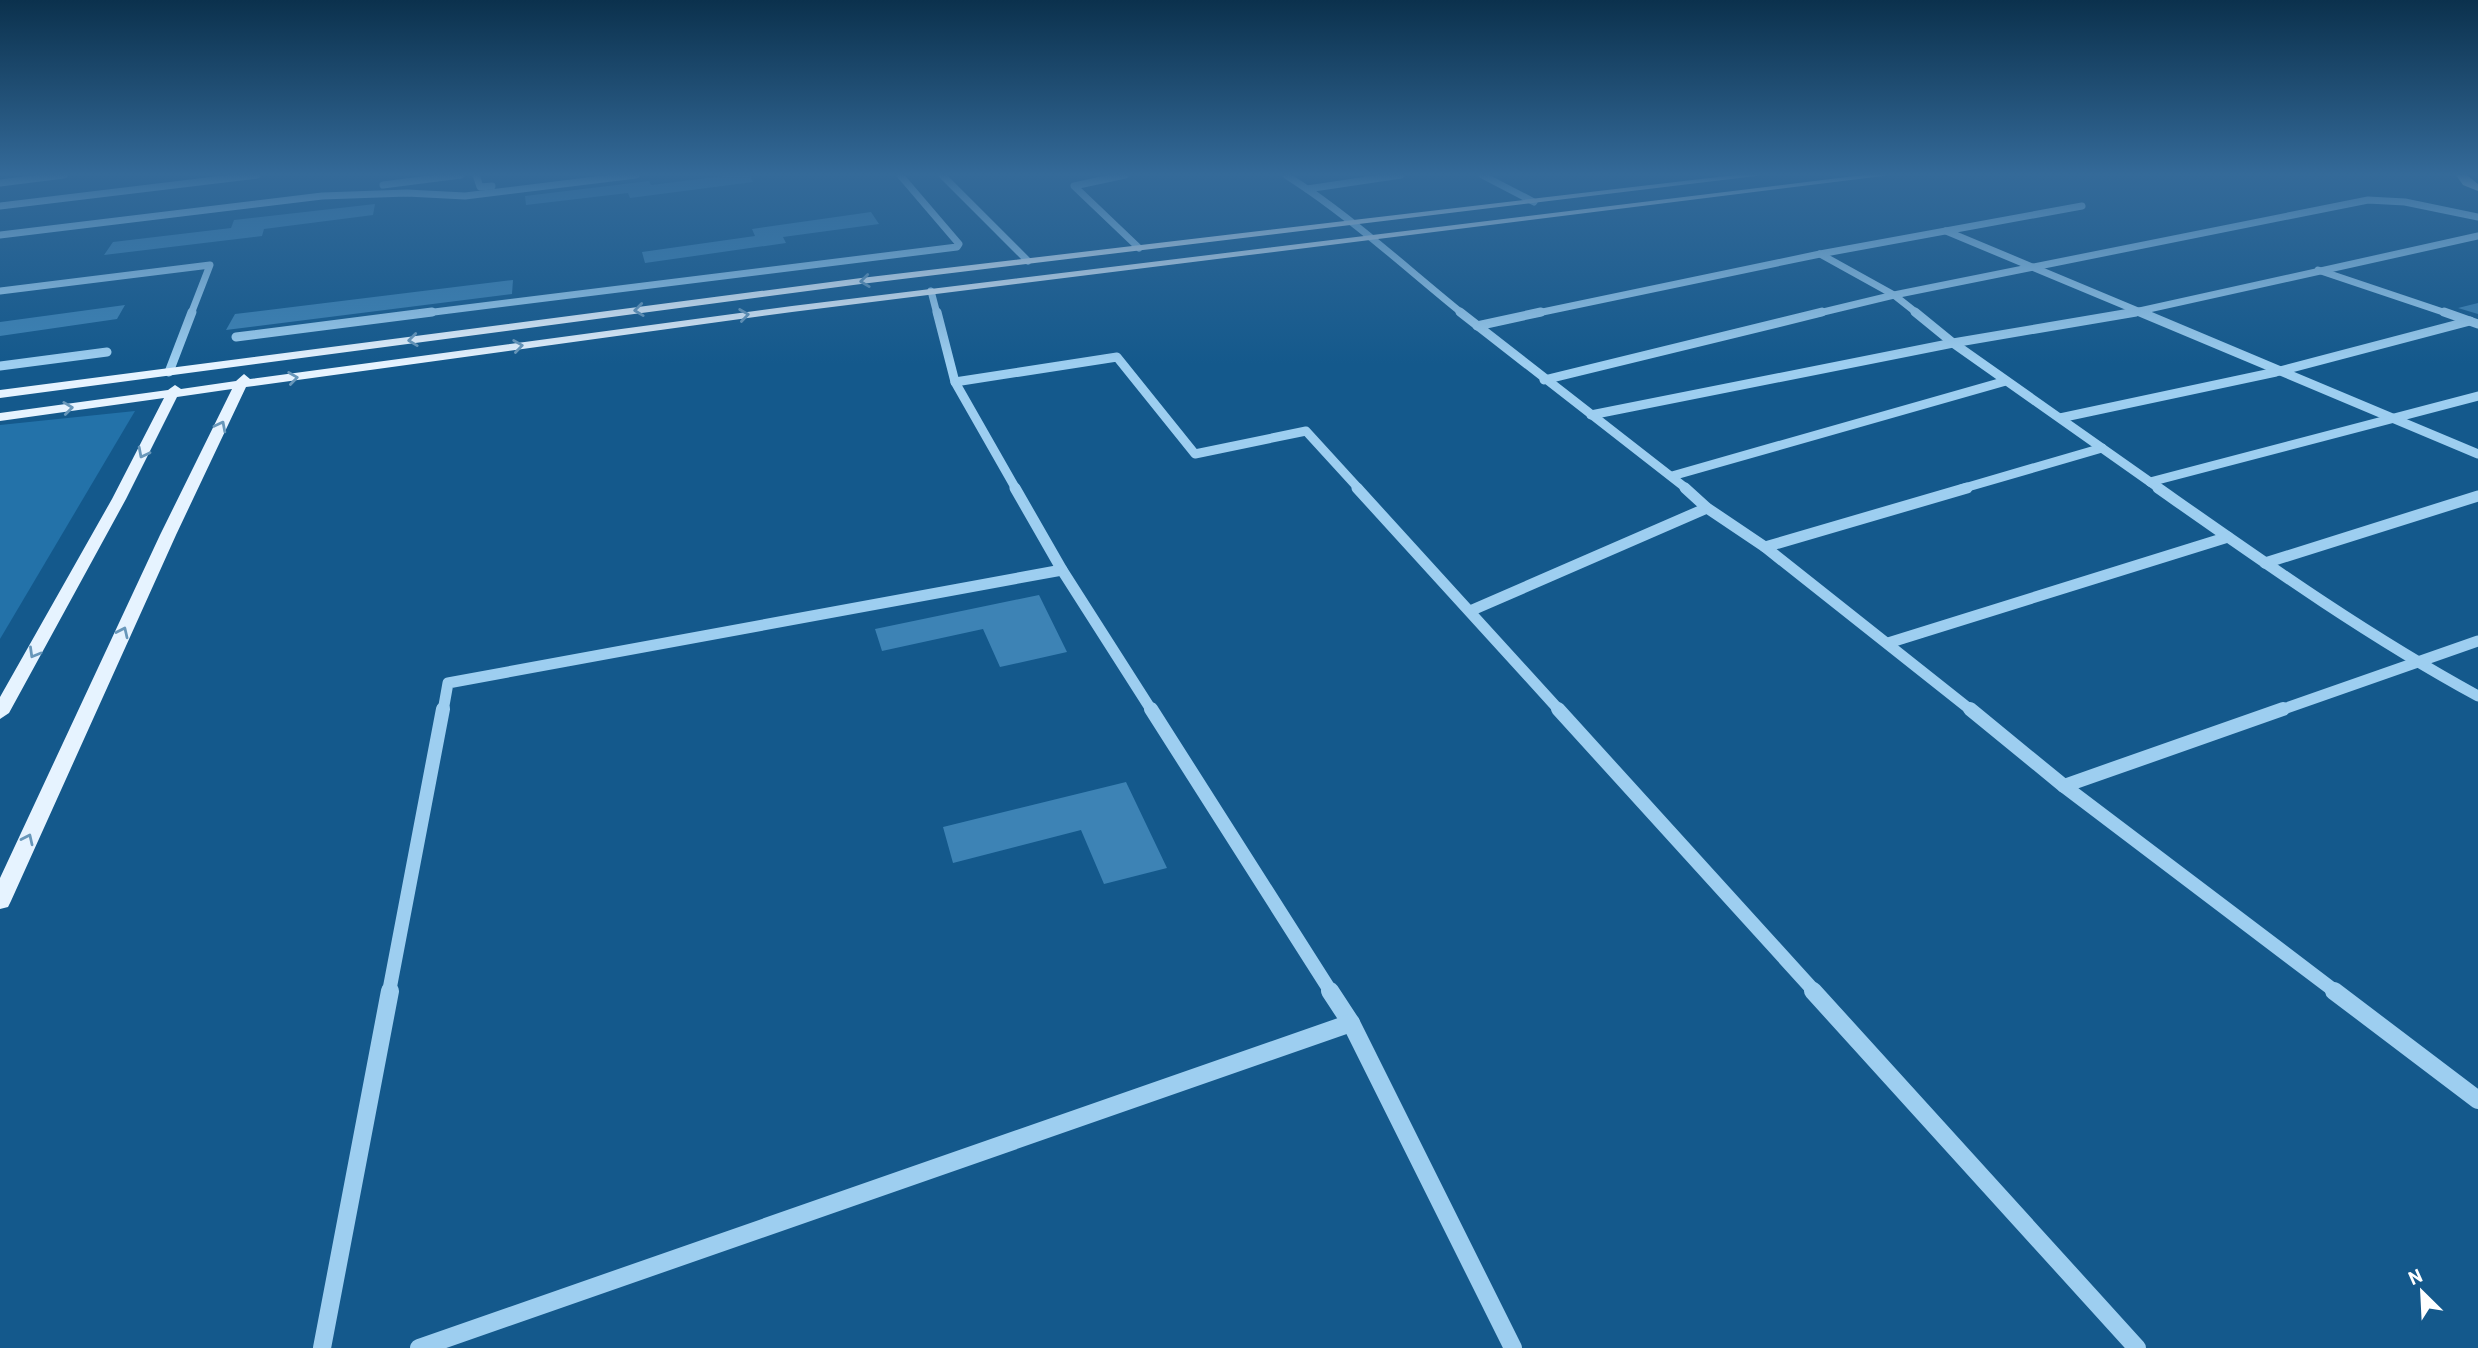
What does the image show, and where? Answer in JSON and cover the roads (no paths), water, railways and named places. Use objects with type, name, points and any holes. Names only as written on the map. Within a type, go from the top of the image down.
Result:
[{"type":"main road","points":[[0,394],[1219,238]]},
{"type":"main road","points":[[0,416],[932,291],[1360,238]]},
{"type":"main road","points":[[0,901],[167,535],[242,385],[250,362]]},
{"type":"main road","points":[[0,713],[119,499],[172,395],[176,371]]},
{"type":"street","points":[[236,337],[957,247],[959,244],[954,238]]},
{"type":"street","points":[[1005,238],[1028,261]]},
{"type":"street","points":[[1128,238],[1139,248]]},
{"type":"street","points":[[1368,238],[1544,380],[1672,476],[1707,508],[1765,547],[1888,643],[2064,786],[2478,1100]]},
{"type":"street","points":[[1477,326],[1908,238]]},
{"type":"street","points":[[1963,238],[2276,372],[2478,454]]},
{"type":"street","points":[[1544,380],[1894,295],[2178,238]]},
{"type":"street","points":[[1591,415],[1953,343],[2139,312],[2469,238]]},
{"type":"street","points":[[1820,254],[1894,295],[1953,343],[2264,563],[2417,663],[2478,696]]},
{"type":"street","points":[[0,291],[210,265],[176,371]]},
{"type":"street","points":[[2318,270],[2474,323]]},
{"type":"street","points":[[932,291],[956,382],[1062,570],[1351,1023],[1513,1348]]},
{"type":"street","points":[[2060,418],[2276,372],[2474,323]]},
{"type":"street","points":[[0,366],[107,352]]},
{"type":"street","points":[[956,382],[1117,358],[1195,454],[1306,431],[2137,1348]]},
{"type":"street","points":[[1672,476],[2006,380]]},
{"type":"street","points":[[2150,482],[2478,396]]},
{"type":"street","points":[[1765,547],[2102,448]]},
{"type":"street","points":[[2264,563],[2478,496]]},
{"type":"street","points":[[1470,611],[1707,508]]},
{"type":"street","points":[[1888,643],[2228,537]]},
{"type":"street","points":[[322,1348],[448,683],[1062,570]]},
{"type":"street","points":[[2064,786],[2478,641]]},
{"type":"street","points":[[419,1348],[1351,1023]]}]
